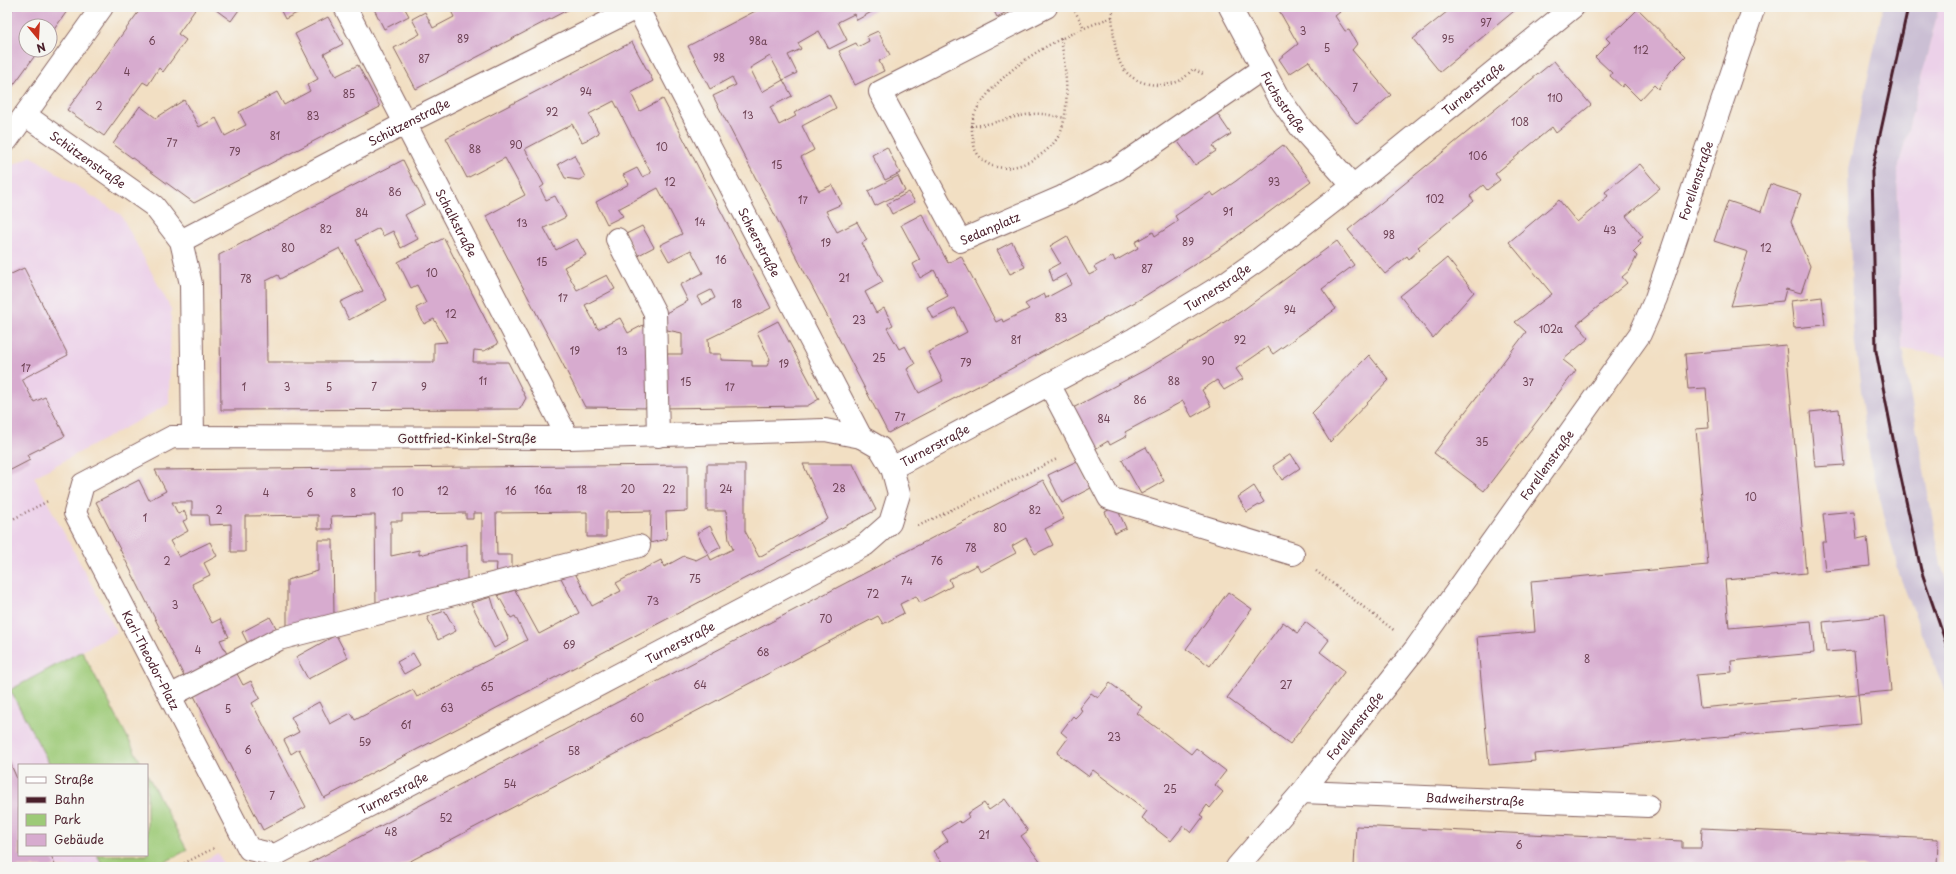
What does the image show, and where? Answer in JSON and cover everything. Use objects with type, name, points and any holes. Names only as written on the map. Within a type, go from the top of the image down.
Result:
[{"type":"street","points":[[7,140],[102,7]]},
{"type":"street","name":"Schützenstraße","points":[[181,241],[404,124],[638,7]]},
{"type":"street","name":"Scheerstraße","points":[[638,7],[861,437]]},
{"type":"street","name":"Sedanplatz","points":[[1046,7],[880,92],[960,241],[1062,197],[1117,169],[1262,69]]},
{"type":"street","name":"Fuchsstraße","points":[[1230,7],[1262,69],[1278,96],[1301,128],[1353,186]]},
{"type":"street","name":"Turnerstraße","points":[[241,834],[249,849],[275,856],[865,545],[890,523],[899,494],[892,468],[1134,339],[1224,284],[1258,260],[1353,186],[1573,7]]},
{"type":"street","name":"Forellenstraße","points":[[1237,867],[1302,792],[1416,648],[1640,334],[1656,298],[1754,7]]},
{"type":"street","name":"Schalkstraße","points":[[348,8],[404,124],[568,438]]},
{"type":"street","name":"Schützenstraße","points":[[25,115],[154,206],[181,241],[191,284],[193,437]]},
{"type":"street","points":[[617,239],[655,312],[658,436]]},
{"type":"street","points":[[1049,384],[1109,498],[1294,554]]},
{"type":"street","name":"Gottfried-Kinkel-Straße","points":[[83,484],[172,437],[568,438],[825,430],[861,437]]},
{"type":"street","points":[[861,437],[880,448],[892,468]]},
{"type":"street","name":"Karl-Theodor-Platz","points":[[83,484],[75,513],[241,834]]},
{"type":"street","points":[[170,696],[279,639],[639,546]]},
{"type":"street","name":"Badweiherstraße","points":[[1302,792],[1648,806]]},
{"type":"path","points":[[1072,7],[1084,28]]},
{"type":"path","points":[[1114,7],[1112,17],[1116,49],[1123,69],[1136,80],[1157,86],[1179,81],[1193,69],[1234,89]]},
{"type":"path","points":[[1061,38],[1066,96],[1065,118],[1060,134],[1047,149],[1031,161],[1014,168],[1000,168],[985,163],[976,152],[971,126],[975,110],[998,82],[1028,56],[1061,38],[1112,17]]},
{"type":"path","points":[[971,126],[985,126],[1032,114],[1043,114],[1065,118]]},
{"type":"path","points":[[890,523],[920,526],[1082,446]]},
{"type":"path","points":[[7,522],[83,484]]},
{"type":"path","points":[[1294,554],[1416,648]]},
{"type":"path","points":[[177,867],[241,834]]},
{"type":"shaded area","points":[[1883,7],[1939,7],[1897,173],[1902,349],[1941,565],[1949,588],[1949,702],[1900,577],[1870,460],[1853,328],[1848,170]]},
{"type":"shaded area","points":[[1939,7],[1949,7],[1949,356],[1902,349],[1897,173]]},
{"type":"shaded area","points":[[31,156],[121,215],[171,309],[169,404],[34,477],[117,632],[10,690],[49,764],[18,764],[18,856],[98,856],[104,867],[7,867],[7,168]]},
{"type":"shaded area","points":[[218,853],[225,867],[192,867]]},
{"type":"green space","points":[[82,651],[141,764],[49,764],[10,690]]},
{"type":"green space","points":[[148,776],[187,850],[156,867],[104,867],[98,856],[148,856]]},
{"type":"building","points":[[14,7],[70,7],[58,24],[58,18],[18,18],[18,58],[33,58],[7,94],[7,18]]},
{"type":"building","points":[[142,7],[197,7],[178,34],[186,40],[163,72],[159,68],[148,85],[143,82],[104,136],[67,110]]},
{"type":"building","points":[[212,7],[241,7],[231,21]]},
{"type":"building","points":[[279,7],[309,7],[285,19]]},
{"type":"building","points":[[373,7],[404,7],[409,16],[384,29]]},
{"type":"building","points":[[449,7],[573,7],[416,89],[394,48],[420,34],[412,19],[425,12],[433,28],[454,17]]},
{"type":"building","points":[[763,7],[874,7],[875,10],[857,20],[854,14],[838,22],[847,40],[829,49],[819,31],[798,43],[801,49],[788,55],[797,73],[783,80],[792,96],[770,107],[779,125],[796,116],[794,113],[829,94],[836,108],[802,126],[814,150],[801,157],[819,191],[832,185],[842,204],[826,211],[837,232],[857,222],[867,240],[862,243],[883,282],[865,292],[876,313],[884,308],[893,325],[887,328],[899,349],[905,346],[915,364],[907,369],[919,393],[943,381],[928,352],[967,332],[955,308],[933,319],[927,307],[948,296],[934,270],[920,278],[913,264],[920,260],[901,225],[922,214],[948,263],[961,256],[996,322],[1002,319],[1003,322],[1029,309],[1025,304],[1044,294],[1046,298],[1072,284],[1066,274],[1053,281],[1049,269],[1060,263],[1050,246],[1067,236],[1089,275],[1097,271],[1094,267],[1113,256],[1115,261],[1138,248],[1135,242],[1153,232],[1155,236],[1178,221],[1175,216],[1211,192],[1214,196],[1283,145],[1311,181],[1222,247],[1137,301],[888,433],[713,96],[736,85],[732,77],[710,89],[688,46]],"holes":[[[770,56],[783,80],[762,92],[750,68]]]},
{"type":"building","points":[[992,7],[1016,7],[997,17]]},
{"type":"building","points":[[1277,7],[1337,7],[1340,12],[1335,16],[1345,31],[1349,30],[1357,44],[1352,50],[1391,95],[1357,124],[1320,79],[1309,61],[1289,74],[1279,59],[1298,44]]},
{"type":"building","points":[[1453,7],[1519,7],[1440,72],[1413,39]]},
{"type":"building","points":[[1638,9],[1686,56],[1671,71],[1658,89],[1654,85],[1640,100],[1624,84],[1622,87],[1610,76],[1612,73],[1595,57],[1610,42],[1606,38]]},
{"type":"building","points":[[328,17],[343,44],[324,54],[336,76],[358,65],[380,107],[194,203],[113,144],[140,106],[156,118],[184,100],[199,127],[216,118],[225,136],[246,125],[239,112],[277,92],[284,105],[310,91],[307,85],[318,79],[295,34]]},
{"type":"building","points":[[878,31],[890,55],[879,61],[884,71],[855,85],[839,51],[856,43],[858,47],[869,41],[867,36]]},
{"type":"building","points":[[632,42],[653,81],[631,93],[640,111],[663,99],[771,308],[708,339],[709,354],[721,354],[721,360],[752,361],[752,366],[767,366],[770,359],[757,332],[778,321],[819,399],[807,406],[662,408],[663,354],[682,354],[682,333],[667,330],[664,314],[688,301],[680,285],[703,273],[691,250],[669,261],[660,245],[682,234],[658,188],[618,209],[623,216],[607,224],[596,202],[629,184],[623,175],[637,168],[642,177],[651,173],[614,101],[589,114],[599,133],[589,139],[582,142],[572,124],[525,149],[544,185],[540,188],[546,200],[555,196],[566,217],[544,228],[556,250],[577,239],[586,255],[564,267],[577,290],[607,275],[615,289],[585,305],[598,329],[620,318],[628,333],[649,322],[650,408],[585,407],[486,216],[525,195],[505,158],[467,178],[446,138]],"holes":[[[711,290],[715,298],[702,305],[697,297]]]},
{"type":"building","points":[[1554,61],[1591,105],[1556,133],[1552,127],[1495,174],[1500,180],[1487,190],[1483,185],[1470,196],[1474,201],[1418,247],[1420,249],[1409,259],[1407,256],[1385,274],[1348,230]]},
{"type":"building","points":[[1216,112],[1231,134],[1213,146],[1216,151],[1195,165],[1176,139]]},
{"type":"building","points":[[887,147],[900,173],[885,180],[872,155]]},
{"type":"building","points":[[574,155],[585,177],[579,180],[565,178],[558,164]]},
{"type":"building","points":[[403,160],[425,204],[405,215],[418,239],[401,248],[393,231],[383,236],[379,228],[356,240],[387,300],[349,320],[340,302],[363,291],[340,248],[280,279],[278,275],[266,281],[267,362],[434,362],[434,343],[447,342],[434,319],[424,324],[416,308],[426,303],[417,285],[411,288],[398,262],[444,238],[498,344],[484,351],[474,350],[473,362],[508,362],[526,398],[520,409],[221,410],[219,255]]},
{"type":"building","points":[[1640,164],[1660,188],[1626,216],[1643,237],[1638,241],[1641,244],[1633,252],[1637,256],[1630,270],[1622,277],[1627,283],[1577,324],[1589,338],[1563,360],[1576,370],[1484,491],[1434,453],[1526,332],[1515,322],[1552,294],[1509,242],[1559,200],[1577,222],[1608,196],[1605,192]]},
{"type":"building","points":[[898,176],[905,191],[875,206],[868,191]]},
{"type":"building","points":[[1770,184],[1801,194],[1791,222],[1810,266],[1801,293],[1786,289],[1783,301],[1731,306],[1748,252],[1714,241],[1728,201],[1761,212]]},
{"type":"building","points":[[909,192],[915,202],[892,214],[887,204]]},
{"type":"building","points":[[642,226],[654,247],[635,257],[626,234]]},
{"type":"building","points":[[1337,241],[1354,265],[1322,289],[1336,309],[1273,354],[1268,347],[1236,369],[1243,379],[1224,390],[1217,380],[1202,390],[1211,406],[1192,417],[1183,401],[1125,432],[1127,436],[1110,445],[1108,441],[1095,449],[1073,408],[1145,370],[1212,330],[1243,310]]},
{"type":"building","points":[[1012,242],[1025,267],[1010,274],[997,250]]},
{"type":"building","points":[[1447,258],[1474,292],[1433,338],[1400,296]]},
{"type":"building","points":[[24,268],[68,355],[22,379],[34,402],[45,397],[65,436],[27,455],[30,460],[7,472],[7,276]]},
{"type":"building","points":[[1822,297],[1825,325],[1794,328],[1791,301]]},
{"type":"building","points":[[1786,345],[1806,573],[1725,580],[1729,628],[1811,621],[1814,653],[1731,661],[1732,672],[1696,675],[1700,708],[1858,694],[1861,724],[1534,754],[1535,761],[1489,765],[1477,637],[1535,632],[1531,581],[1708,565],[1696,429],[1709,428],[1706,388],[1688,389],[1685,354]]},
{"type":"building","points":[[1369,355],[1389,380],[1330,442],[1312,413]]},
{"type":"building","points":[[1839,409],[1844,465],[1815,467],[1810,412]]},
{"type":"building","points":[[1146,447],[1164,481],[1141,494],[1122,460]]},
{"type":"building","points":[[1291,454],[1300,468],[1282,480],[1273,466]]},
{"type":"building","points":[[1077,461],[1091,488],[1062,503],[1048,475]]},
{"type":"building","points":[[707,464],[745,464],[745,531],[759,557],[828,519],[803,464],[853,464],[876,510],[324,798],[299,749],[291,754],[284,740],[299,732],[291,717],[319,702],[330,724],[351,713],[355,720],[413,690],[417,697],[527,640],[515,616],[511,618],[498,595],[515,590],[539,634],[579,613],[560,576],[574,571],[592,606],[621,591],[616,583],[661,560],[664,567],[684,556],[696,560],[708,554],[711,560],[733,549],[729,540],[726,511],[707,511]]},
{"type":"building","points":[[688,465],[688,511],[666,512],[667,539],[650,543],[651,511],[606,512],[606,537],[587,537],[587,512],[496,513],[497,555],[512,555],[512,572],[496,576],[497,563],[482,563],[482,513],[473,513],[473,519],[466,519],[466,513],[402,514],[402,521],[391,521],[391,556],[419,550],[419,555],[467,544],[467,583],[376,606],[375,515],[331,516],[332,529],[318,529],[318,515],[245,516],[245,552],[231,552],[231,524],[209,525],[208,515],[192,515],[192,502],[172,502],[178,514],[184,511],[188,519],[183,521],[188,531],[170,541],[179,557],[210,542],[217,556],[204,563],[210,575],[192,584],[212,623],[220,619],[229,637],[220,640],[229,658],[186,680],[96,502],[139,480],[149,500],[166,491],[155,470]]},
{"type":"building","points":[[1043,480],[1064,519],[1045,529],[1053,545],[1035,554],[1026,538],[1012,546],[1016,553],[981,572],[977,565],[949,579],[952,586],[920,603],[916,596],[900,604],[904,613],[883,624],[878,616],[399,867],[302,867]]},
{"type":"building","points":[[1254,486],[1264,502],[1247,512],[1238,497]]},
{"type":"building","points":[[1116,506],[1126,528],[1115,533],[1105,512]]},
{"type":"building","points":[[1854,511],[1857,539],[1867,537],[1870,566],[1825,571],[1822,542],[1826,542],[1823,514]]},
{"type":"building","points":[[710,526],[721,547],[708,554],[697,533]]},
{"type":"building","points":[[318,540],[333,540],[334,617],[287,628],[287,580],[318,571]]},
{"type":"building","points":[[1228,592],[1252,609],[1210,666],[1186,649]]},
{"type":"building","points":[[491,597],[495,610],[509,640],[494,648],[471,603]]},
{"type":"building","points":[[445,611],[456,631],[438,640],[427,617]]},
{"type":"building","points":[[1884,616],[1891,691],[1858,694],[1854,650],[1826,652],[1823,622]]},
{"type":"building","points":[[270,617],[278,631],[249,646],[242,632]]},
{"type":"building","points":[[1283,622],[1298,633],[1305,622],[1329,640],[1320,652],[1345,671],[1290,744],[1227,698]]},
{"type":"building","points":[[336,635],[348,658],[308,679],[296,657]]},
{"type":"building","points":[[413,653],[420,665],[404,674],[397,662]]},
{"type":"building","points":[[235,670],[243,685],[251,681],[260,698],[252,703],[306,807],[263,830],[192,692]]},
{"type":"building","points":[[1110,683],[1142,707],[1137,713],[1191,754],[1196,748],[1226,771],[1215,785],[1223,792],[1210,808],[1207,805],[1200,815],[1203,817],[1191,833],[1183,826],[1171,841],[1142,818],[1147,811],[1093,770],[1088,776],[1057,753],[1068,738],[1061,732],[1073,716],[1075,718],[1082,710],[1079,708],[1091,693],[1098,698]]},
{"type":"building","points":[[7,756],[18,781],[18,856],[51,856],[56,867],[7,867]]},
{"type":"building","points":[[1005,799],[1028,831],[1021,836],[1044,867],[945,867],[933,851],[948,841],[942,832],[959,821],[961,823],[969,817],[967,814],[984,803],[989,810]]},
{"type":"building","points":[[1356,826],[1682,841],[1682,848],[1701,848],[1702,828],[1938,839],[1937,867],[1354,867]]},
{"type":"railway","points":[[1908,7],[1872,171],[1876,351],[1921,570],[1949,652]]}]
